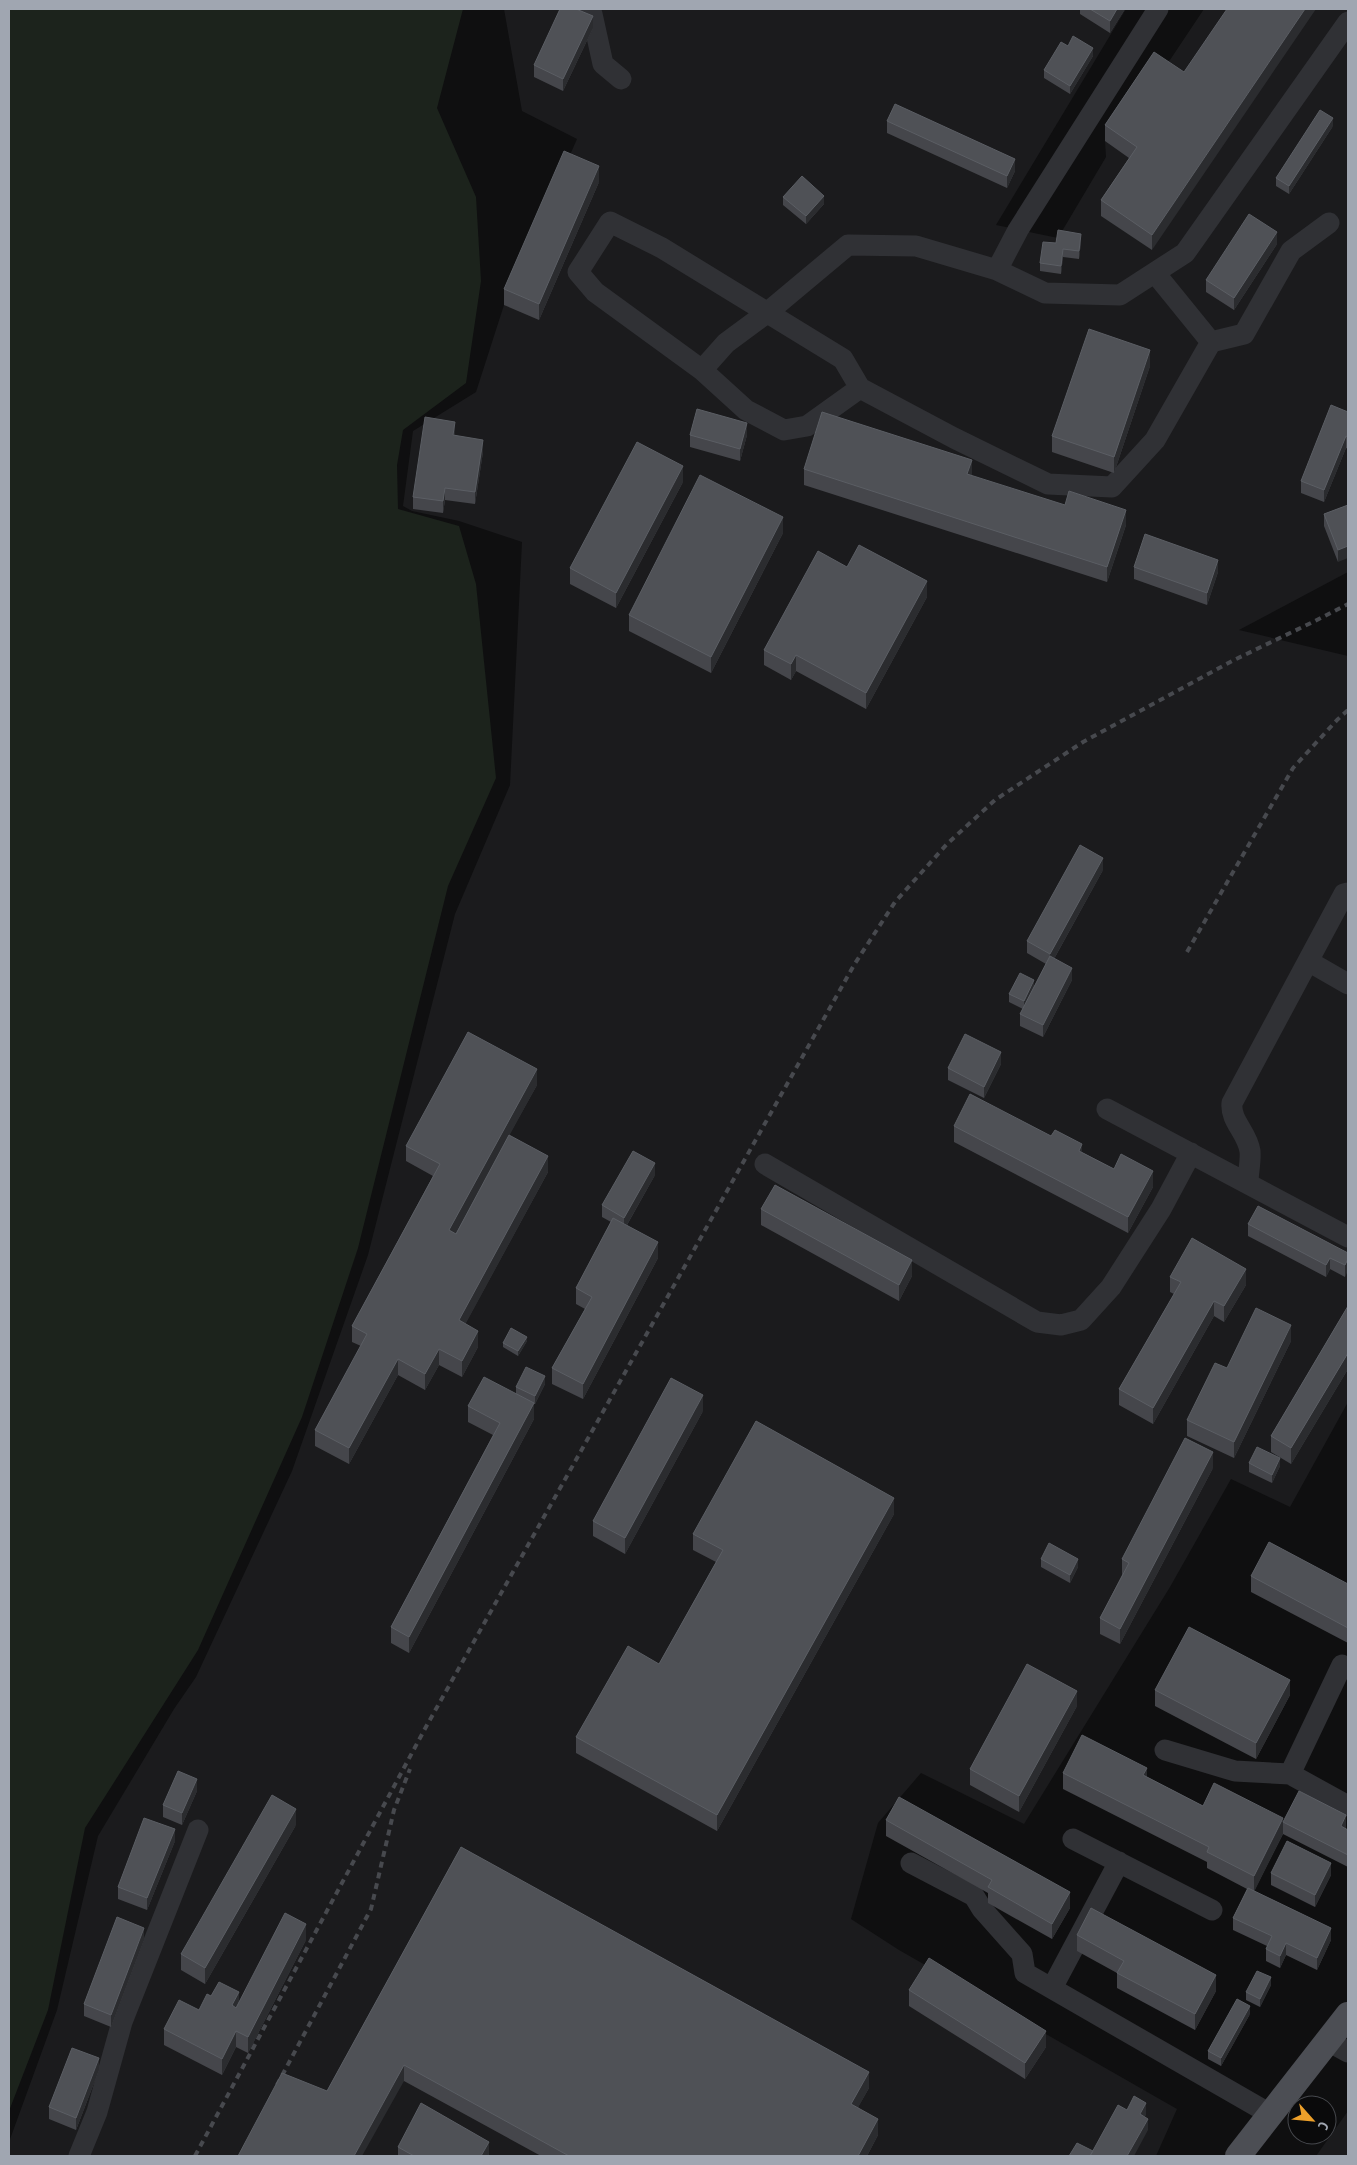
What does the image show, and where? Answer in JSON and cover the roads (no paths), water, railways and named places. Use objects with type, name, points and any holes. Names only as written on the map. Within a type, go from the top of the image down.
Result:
[{"type":"main road","points":[[1238,2156],[1270,2114],[1338,2047],[1348,2015]]},
{"type":"street","points":[[588,9],[592,14],[603,64],[621,79]]},
{"type":"street","points":[[997,270],[1018,230],[1158,9]]},
{"type":"street","points":[[702,370],[726,343],[768,312],[848,245],[916,246],[997,270],[1045,293],[1120,295],[1185,253],[1348,22]]},
{"type":"street","points":[[860,388],[807,426],[784,430],[746,410],[702,370],[595,292],[578,272],[610,222],[662,248],[844,359],[860,388],[954,438],[1048,484],[1112,487],[1155,440],[1211,342],[1244,334],[1291,251],[1328,222]]},
{"type":"street","points":[[1155,272],[1211,342]]},
{"type":"street","points":[[1248,1183],[1250,1152],[1243,1130],[1234,1120],[1231,1112],[1232,1102],[1344,894],[1348,893]]},
{"type":"street","points":[[1308,961],[1348,984]]},
{"type":"street","points":[[1107,1109],[1348,1237]]},
{"type":"street","points":[[765,1164],[1037,1322],[1061,1325],[1081,1320],[1111,1287],[1161,1209],[1191,1153]]},
{"type":"street","points":[[1290,1774],[1342,1665],[1348,1669]]},
{"type":"street","points":[[1165,1750],[1235,1770],[1290,1774],[1348,1806]]},
{"type":"street","points":[[79,2156],[97,2112],[122,2022],[198,1830]]},
{"type":"street","points":[[1074,1839],[1212,1910]]},
{"type":"street","points":[[1052,1988],[1119,1862]]},
{"type":"street","points":[[911,1863],[974,1896],[982,1909],[1022,1954],[1025,1973],[1270,2114]]},
{"type":"railway","points":[[195,2156],[427,1725],[854,965],[895,902],[947,844],[995,800],[1083,742],[1234,660],[1348,604]]},
{"type":"railway","points":[[1187,952],[1293,768],[1348,710]]},
{"type":"railway","points":[[277,2085],[371,1909],[394,1810],[410,1769]]}]
